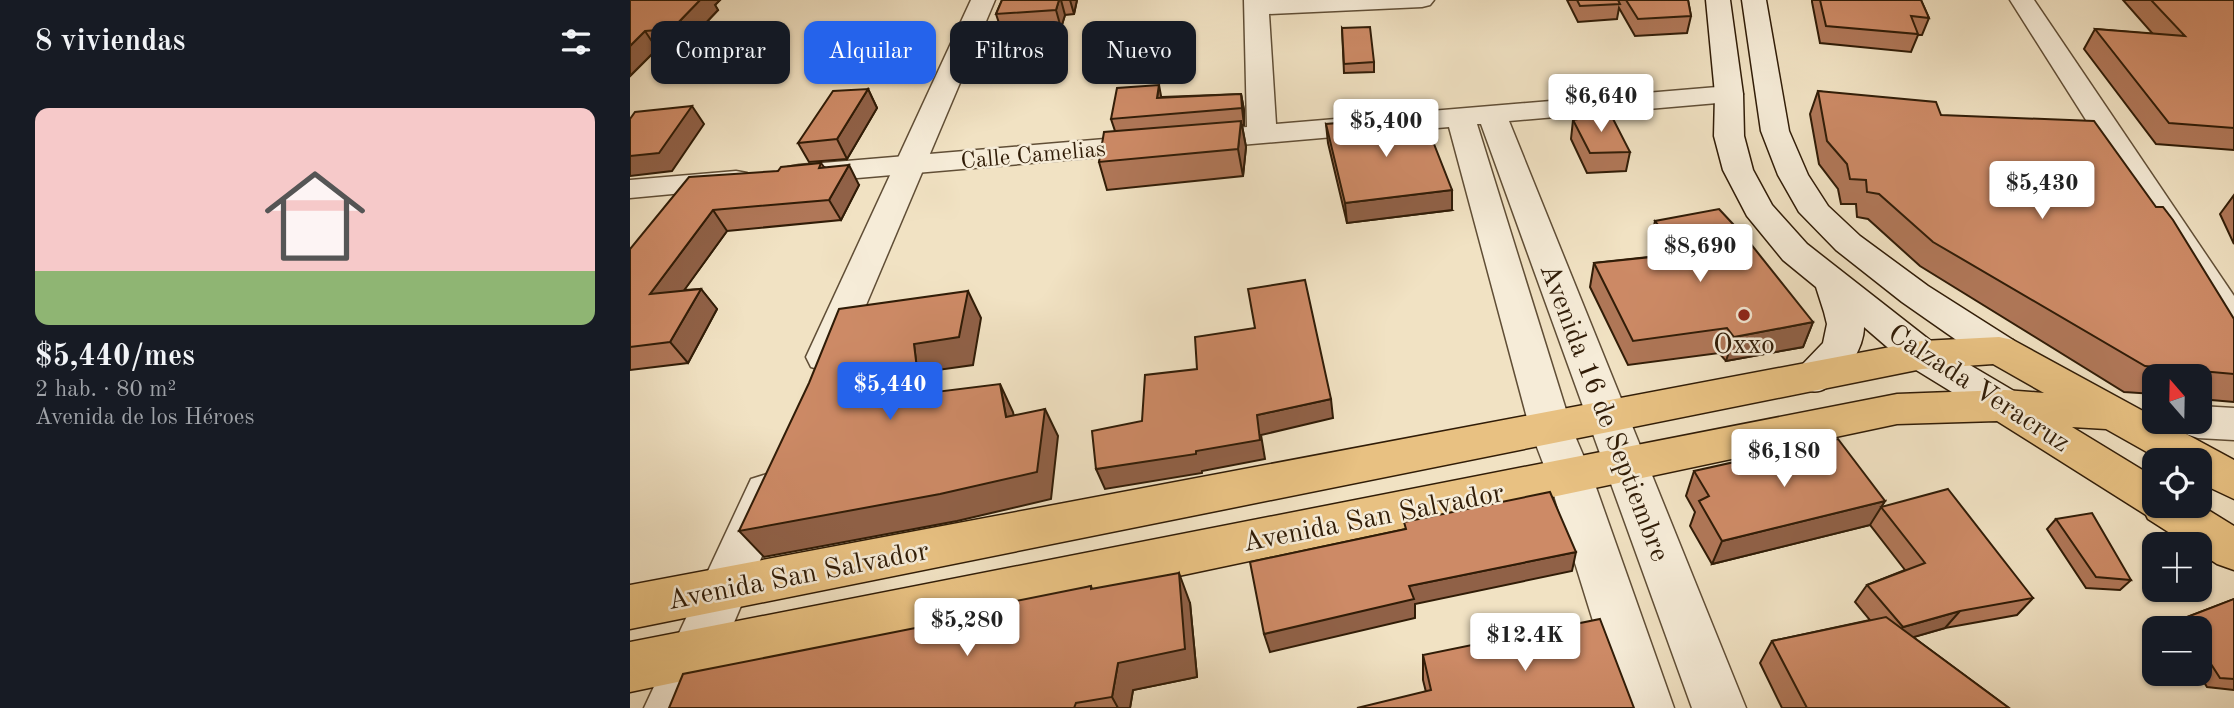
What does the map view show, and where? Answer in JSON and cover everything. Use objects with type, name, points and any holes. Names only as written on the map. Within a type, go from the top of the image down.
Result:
[{"type":"main road","name":"Avenida San Salvador","points":[[630,607],[1922,355],[1999,350]]},
{"type":"main road","name":"Calzada Veracruz","points":[[1999,350],[2137,417],[2181,448]]},
{"type":"main road","name":"Avenida San Salvador","points":[[630,667],[1897,410],[2005,405],[2137,417]]},
{"type":"main road","name":"Calzada Veracruz","points":[[2005,405],[2142,491]]},
{"type":"main road","name":"Calzada Veracruz","points":[[2212,468],[2234,481]]},
{"type":"main road","points":[[2183,518],[2234,550]]},
{"type":"street","points":[[811,389],[983,0]]},
{"type":"street","points":[[1262,134],[1256,4],[1422,0]]},
{"type":"street","name":"Calzada Veracruz","points":[[1718,0],[1729,94],[1729,136],[1738,170],[1758,209],[1796,252],[1922,355],[2005,405]]},
{"type":"street","name":"Calzada Veracruz","points":[[1754,0],[1774,131],[1793,176],[1815,212],[1848,243],[1915,294],[1999,350]]},
{"type":"street","points":[[2022,0],[2234,324]]},
{"type":"street","name":"Calle Camelias","points":[[630,189],[1729,94]]},
{"type":"street","name":"Avenida 16 de Septiembre","points":[[1477,117],[1627,464],[1718,708]]},
{"type":"street","name":"Avenida 16 de Septiembre","points":[[1477,117],[1551,429],[1570,476],[1647,708]]},
{"type":"street","points":[[1814,378],[1835,359],[1845,339],[1847,321],[1832,282]]},
{"type":"street","points":[[2212,423],[2234,424]]},
{"type":"street","points":[[671,708],[779,464]]},
{"type":"building","points":[[630,0],[700,0],[680,21],[651,21],[651,31],[645,31],[630,46]]},
{"type":"building","points":[[1002,0],[1059,0],[1056,10],[996,14]]},
{"type":"building","points":[[1577,0],[1618,0],[1620,4],[1580,6]]},
{"type":"building","points":[[1626,0],[1688,0],[1691,16],[1638,19]]},
{"type":"building","points":[[1820,0],[1921,0],[1929,18],[1911,16],[1918,34],[1826,26]]},
{"type":"building","points":[[2151,0],[2234,0],[2234,128],[2169,123],[2095,29],[2185,36]]},
{"type":"building","points":[[1370,27],[1374,62],[1344,64],[1342,28]]},
{"type":"building","points":[[1159,85],[1157,98],[1241,94],[1242,108],[1111,119],[1117,88]]},
{"type":"building","points":[[868,89],[837,139],[798,143],[833,91]]},
{"type":"building","points":[[1818,91],[1936,102],[1941,115],[2094,121],[2156,207],[2163,207],[2173,220],[2234,319],[2234,374],[2212,372],[2212,364],[2142,364],[1933,242],[1879,194],[1867,192],[1866,180],[1850,179],[1847,164],[1827,141]]},
{"type":"building","points":[[692,106],[659,153],[630,156],[630,119],[635,112]]},
{"type":"building","points":[[1610,113],[1630,152],[1590,153],[1573,120]]},
{"type":"building","points":[[1423,116],[1452,190],[1345,203],[1326,124]]},
{"type":"building","points":[[1241,121],[1238,149],[1099,162],[1104,132]]},
{"type":"building","points":[[821,163],[819,168],[849,165],[829,200],[713,210],[650,294],[701,289],[670,342],[630,347],[630,249],[689,177],[778,171],[781,167]]},
{"type":"building","points":[[1719,209],[1746,238],[1813,322],[1734,337],[1727,328],[1633,341],[1594,263],[1681,254],[1655,221]]},
{"type":"building","points":[[1305,280],[1331,399],[1257,415],[1260,440],[1196,451],[1196,454],[1096,469],[1092,431],[1142,421],[1145,375],[1197,369],[1195,337],[1255,328],[1248,289]]},
{"type":"building","points":[[968,291],[959,337],[914,344],[920,394],[1000,384],[1006,417],[1045,409],[1037,472],[940,494],[739,531],[809,383],[839,309]]},
{"type":"building","points":[[1838,439],[1885,501],[1722,541],[1699,501],[1709,496],[1694,471]]},
{"type":"building","points":[[1948,489],[2033,598],[1960,611],[1903,627],[1867,585],[1925,563],[1881,507]]},
{"type":"building","points":[[1550,492],[1576,552],[1409,586],[1414,599],[1264,634],[1250,562],[1406,529],[1404,522]]},
{"type":"building","points":[[2092,513],[2131,580],[2096,577],[2056,519]]},
{"type":"building","points":[[1179,573],[1185,649],[1118,663],[1112,697],[1076,703],[1074,708],[669,708],[683,674],[961,619],[961,612],[1091,586],[1091,589]]},
{"type":"building","points":[[2234,599],[2234,679],[2220,678],[2212,666],[2212,616],[2190,616]]},
{"type":"building","points":[[1886,617],[2009,708],[1807,708],[1772,641]]},
{"type":"building","points":[[1600,619],[1634,708],[1357,708],[1431,690],[1423,655]]},
{"type":"place","name":"Oxxo","points":[[1744,315]]}]
